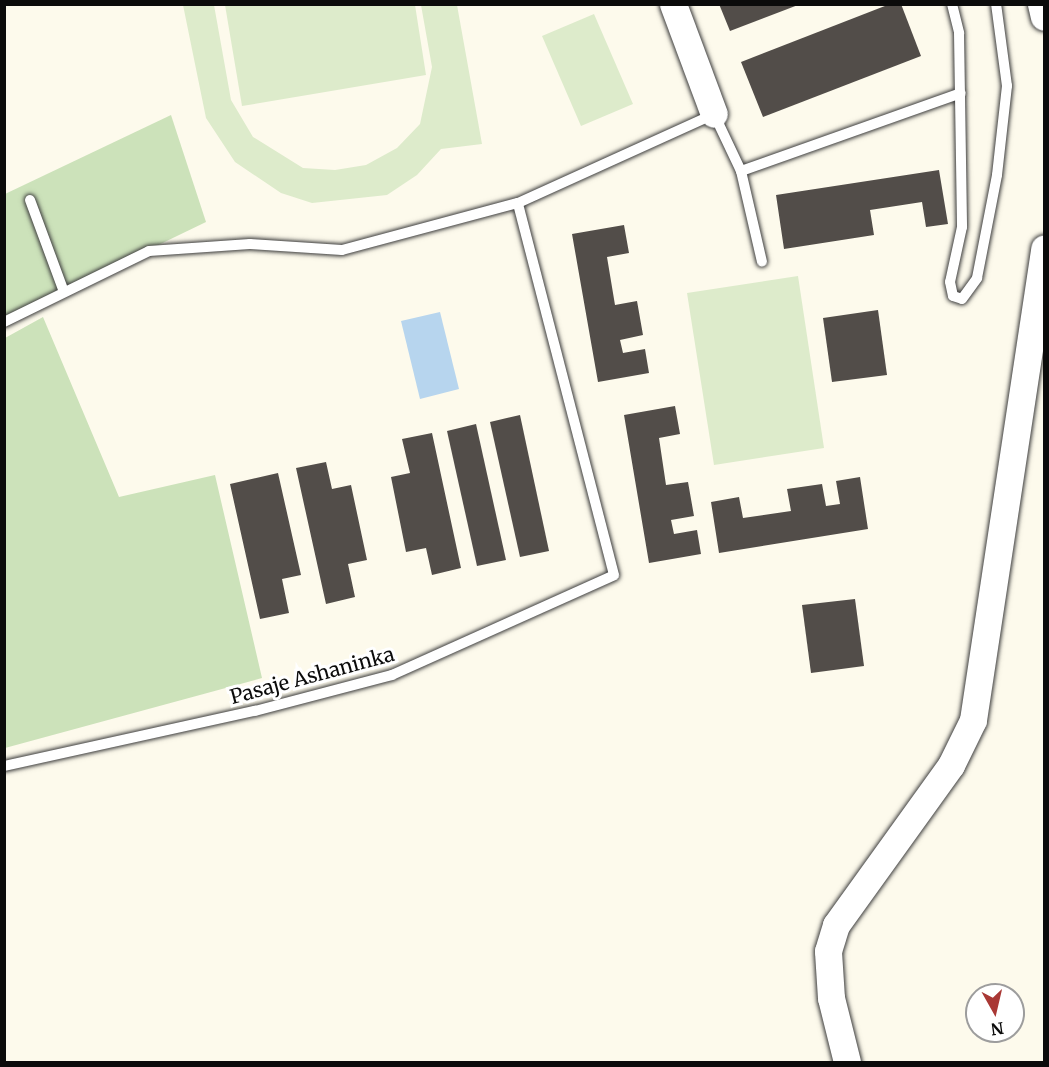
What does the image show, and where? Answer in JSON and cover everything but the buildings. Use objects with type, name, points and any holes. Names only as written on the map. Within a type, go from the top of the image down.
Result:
[{"type":"street","points":[[673,4],[714,114]]},
{"type":"street","points":[[1041,4],[1044,17]]},
{"type":"street","points":[[847,1062],[831,998],[828,951],[836,925],[951,765],[973,720],[1044,248]]},
{"type":"lane","points":[[952,4],[959,33],[962,227],[950,282],[953,296],[962,298],[977,278],[997,175],[1007,86],[996,4]]},
{"type":"lane","points":[[741,171],[961,93]]},
{"type":"lane","points":[[4,322],[149,251],[250,244],[342,250],[518,203],[714,114],[741,171],[762,262]]},
{"type":"lane","points":[[30,200],[64,292]]},
{"type":"lane","name":"Pasaje Ashaninka","points":[[4,766],[255,711],[392,675],[614,575],[518,203]]},
{"type":"green space","points":[[183,5],[214,5],[231,100],[253,137],[303,168],[335,170],[366,165],[397,148],[420,124],[432,67],[421,5],[457,5],[482,144],[441,149],[417,175],[387,195],[312,203],[281,193],[235,162],[206,118]]},
{"type":"green space","points":[[225,5],[415,5],[426,75],[242,106]]},
{"type":"green space","points":[[594,14],[633,104],[581,126],[542,36]]},
{"type":"green space","points":[[171,115],[206,222],[5,319],[5,194]]},
{"type":"green space","points":[[798,276],[824,448],[714,465],[687,293]]},
{"type":"green space","points":[[43,317],[119,497],[215,475],[262,678],[5,748],[5,338]]},
{"type":"water","points":[[440,312],[459,389],[420,399],[401,321]]}]
